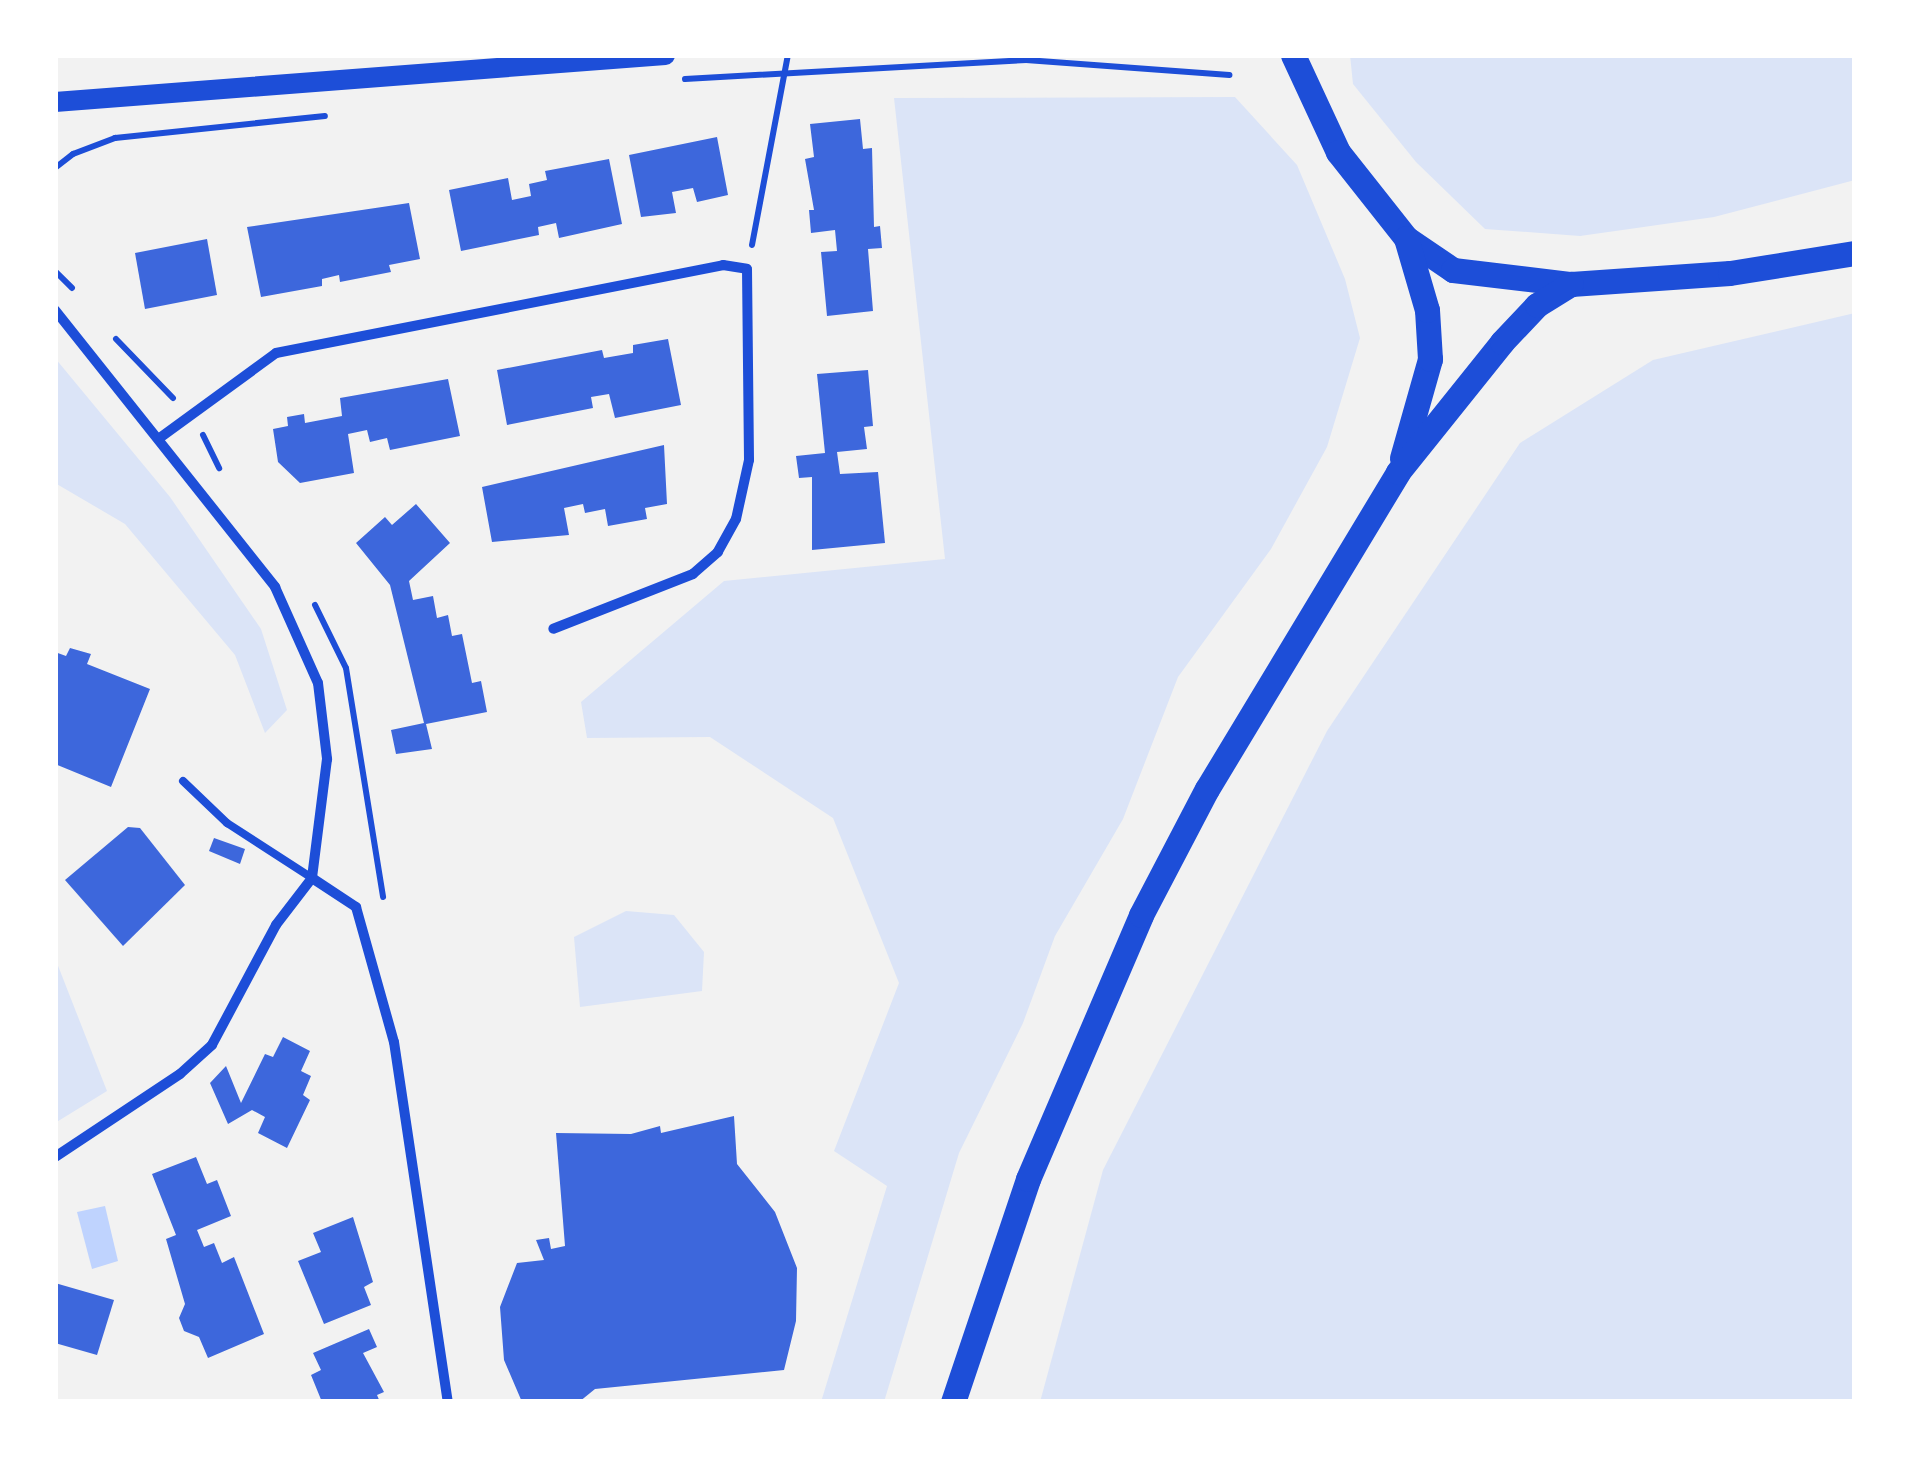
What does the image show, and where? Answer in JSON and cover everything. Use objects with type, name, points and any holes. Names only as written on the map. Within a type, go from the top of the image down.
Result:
[{"type":"main road","points":[[55,102],[665,55]]},
{"type":"main road","points":[[1289,57],[1338,152],[1406,238],[1453,270],[1571,284],[1730,273],[1855,253]]},
{"type":"main road","points":[[1398,472],[1430,359],[1427,310],[1406,238]]},
{"type":"main road","points":[[954,1402],[1028,1179],[1140,916],[1207,789],[1398,472],[1537,305],[1571,284]]},
{"type":"street","points":[[161,437],[276,353],[722,265],[747,269],[749,460],[736,518],[718,552],[693,574],[553,629]]},
{"type":"street","points":[[55,310],[161,437],[275,587],[308,650],[327,759],[312,878],[276,925],[212,1045],[180,1074],[55,1157]]},
{"type":"street","points":[[312,878],[356,907],[394,1042],[448,1402]]},
{"type":"lane","points":[[183,781],[227,823],[312,878]]},
{"type":"path","points":[[747,269],[788,55]]},
{"type":"shaded area","points":[[1350,55],[1855,55],[1855,180],[1714,217],[1580,236],[1485,229],[1416,162],[1353,84]]},
{"type":"shaded area","points":[[1235,97],[1297,165],[1345,279],[1360,338],[1327,447],[1271,549],[1178,677],[1123,819],[1055,936],[1023,1023],[959,1153],[884,1402],[821,1402],[887,1186],[834,1151],[899,983],[833,818],[710,737],[587,738],[581,702],[724,581],[945,559],[894,98]]},
{"type":"shaded area","points":[[1855,313],[1855,1402],[1040,1402],[1103,1170],[1327,731],[1520,443],[1653,360]]},
{"type":"shaded area","points":[[55,358],[170,497],[261,629],[287,710],[265,733],[235,655],[125,524],[55,483]]},
{"type":"shaded area","points":[[626,911],[674,915],[704,952],[702,991],[580,1007],[574,937]]},
{"type":"shaded area","points":[[55,958],[107,1091],[55,1123]]},
{"type":"water","points":[[105,1206],[118,1261],[92,1269],[77,1212]]},
{"type":"building","points":[[860,119],[863,149],[872,148],[874,227],[880,226],[882,248],[868,249],[873,311],[827,316],[821,252],[837,251],[835,230],[811,233],[809,210],[814,210],[805,159],[814,157],[810,124]]},
{"type":"building","points":[[717,137],[728,195],[697,202],[693,188],[672,192],[676,213],[641,217],[629,155]]},
{"type":"building","points":[[609,159],[622,224],[559,238],[556,223],[538,227],[539,235],[461,251],[449,190],[508,178],[512,200],[531,196],[529,184],[547,180],[545,171]]},
{"type":"building","points":[[409,203],[420,259],[389,265],[391,272],[340,282],[339,275],[322,279],[322,286],[261,297],[247,227]]},
{"type":"building","points":[[207,239],[217,295],[145,309],[135,253]]},
{"type":"building","points":[[668,339],[681,405],[615,418],[609,394],[591,397],[593,408],[507,425],[497,370],[602,350],[604,358],[633,353],[633,345]]},
{"type":"building","points":[[868,370],[873,426],[864,427],[867,449],[837,452],[840,474],[878,472],[885,543],[812,550],[812,477],[799,478],[796,456],[825,453],[817,374]]},
{"type":"building","points":[[448,379],[460,436],[390,450],[387,438],[370,442],[367,430],[348,434],[354,473],[300,483],[278,462],[273,429],[288,426],[287,417],[304,414],[305,423],[342,416],[340,398]]},
{"type":"building","points":[[664,445],[667,504],[645,508],[647,519],[608,526],[605,509],[585,513],[583,504],[564,508],[569,535],[492,542],[482,487]]},
{"type":"building","points":[[416,504],[450,543],[409,581],[413,600],[433,596],[437,618],[448,615],[452,636],[462,634],[472,683],[481,681],[487,712],[426,724],[432,749],[396,754],[391,730],[424,723],[390,585],[356,543],[385,517],[392,525]]},
{"type":"building","points":[[70,648],[91,654],[87,664],[150,689],[111,787],[55,764],[55,652],[66,656]]},
{"type":"building","points":[[128,827],[140,828],[185,885],[123,946],[65,880]]},
{"type":"building","points":[[214,838],[245,849],[240,864],[209,851]]},
{"type":"building","points":[[283,1037],[310,1051],[301,1071],[311,1076],[303,1095],[310,1100],[287,1148],[258,1133],[265,1117],[252,1110],[228,1124],[210,1083],[226,1066],[241,1103],[265,1054],[273,1057]]},
{"type":"building","points":[[734,1116],[737,1164],[775,1212],[797,1268],[796,1321],[784,1370],[595,1389],[579,1402],[522,1402],[504,1360],[500,1307],[517,1263],[544,1260],[536,1240],[549,1238],[551,1249],[565,1246],[556,1133],[631,1134],[660,1126],[661,1133]]},
{"type":"building","points":[[196,1157],[207,1184],[217,1180],[231,1216],[197,1230],[204,1247],[214,1243],[222,1263],[234,1257],[264,1334],[208,1358],[199,1337],[184,1331],[179,1318],[185,1304],[166,1239],[176,1235],[152,1174]]},
{"type":"building","points":[[353,1217],[373,1282],[364,1287],[371,1305],[324,1324],[298,1261],[321,1252],[313,1233]]},
{"type":"building","points":[[55,1283],[114,1300],[97,1355],[55,1343]]},
{"type":"building","points":[[369,1329],[377,1347],[363,1353],[384,1392],[377,1395],[380,1402],[322,1402],[311,1375],[321,1370],[313,1353]]}]
